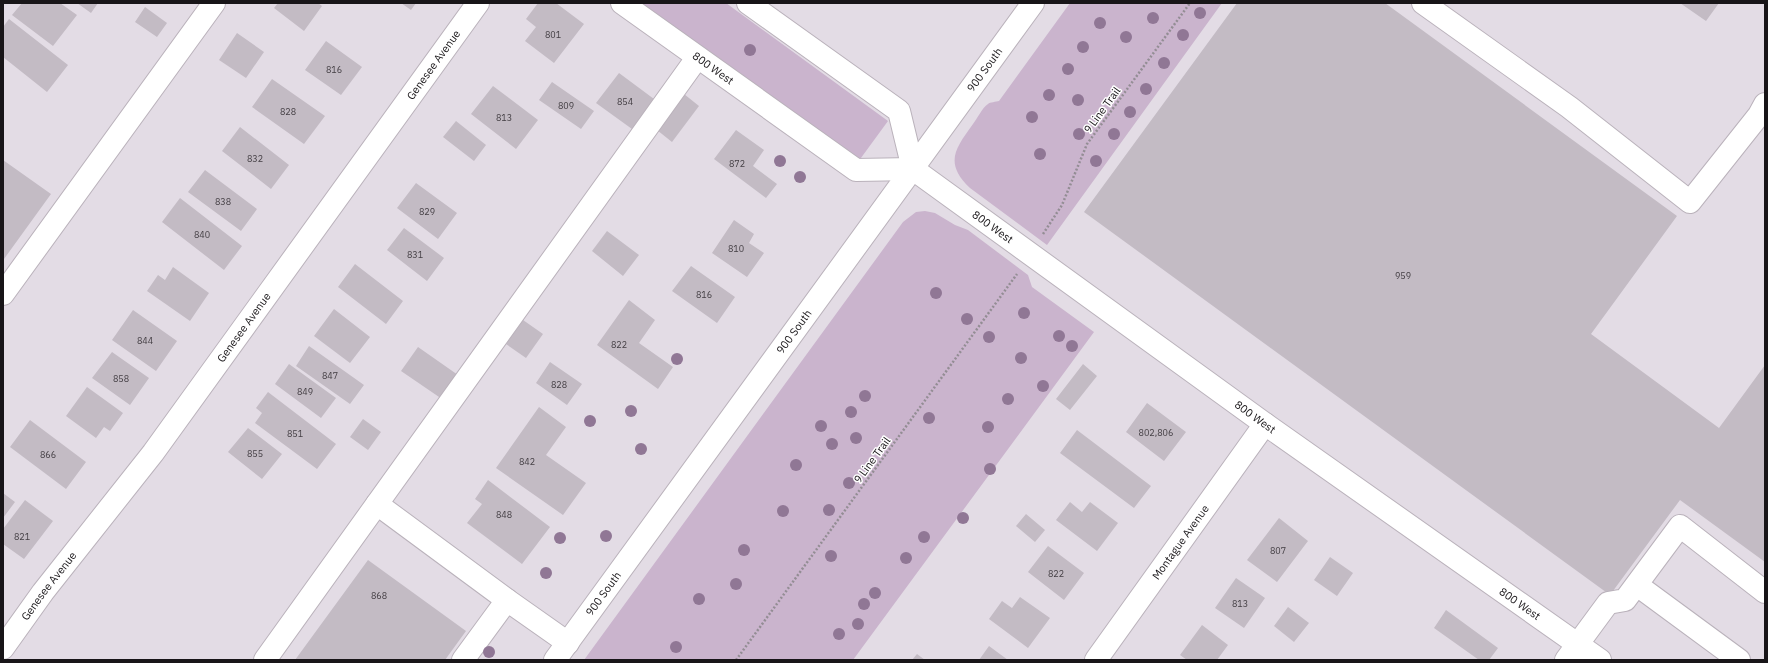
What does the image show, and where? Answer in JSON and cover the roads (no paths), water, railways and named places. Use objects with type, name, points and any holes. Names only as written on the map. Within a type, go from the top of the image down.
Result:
[{"type":"street","points":[[3,294],[214,3]]},
{"type":"street","name":"Genesee Avenue","points":[[3,648],[44,592],[153,453],[478,3]]},
{"type":"street","name":"800 West","points":[[622,3],[697,58],[856,170],[913,169],[1265,424],[1572,652],[1600,660]]},
{"type":"street","points":[[748,3],[899,112],[913,169]]},
{"type":"street","name":"900 South","points":[[561,652],[1033,3]]},
{"type":"street","points":[[1423,3],[1568,107],[1690,202],[1759,115],[1765,104]]},
{"type":"street","points":[[265,660],[697,58]]},
{"type":"street","name":"Montague Avenue","points":[[1096,660],[1265,424]]},
{"type":"street","points":[[377,504],[507,600],[561,652]]},
{"type":"street","points":[[1572,652],[1608,603],[1625,600],[1680,526],[1765,592]]},
{"type":"street","points":[[1637,584],[1739,660]]},
{"type":"street","points":[[463,660],[507,600]]}]
